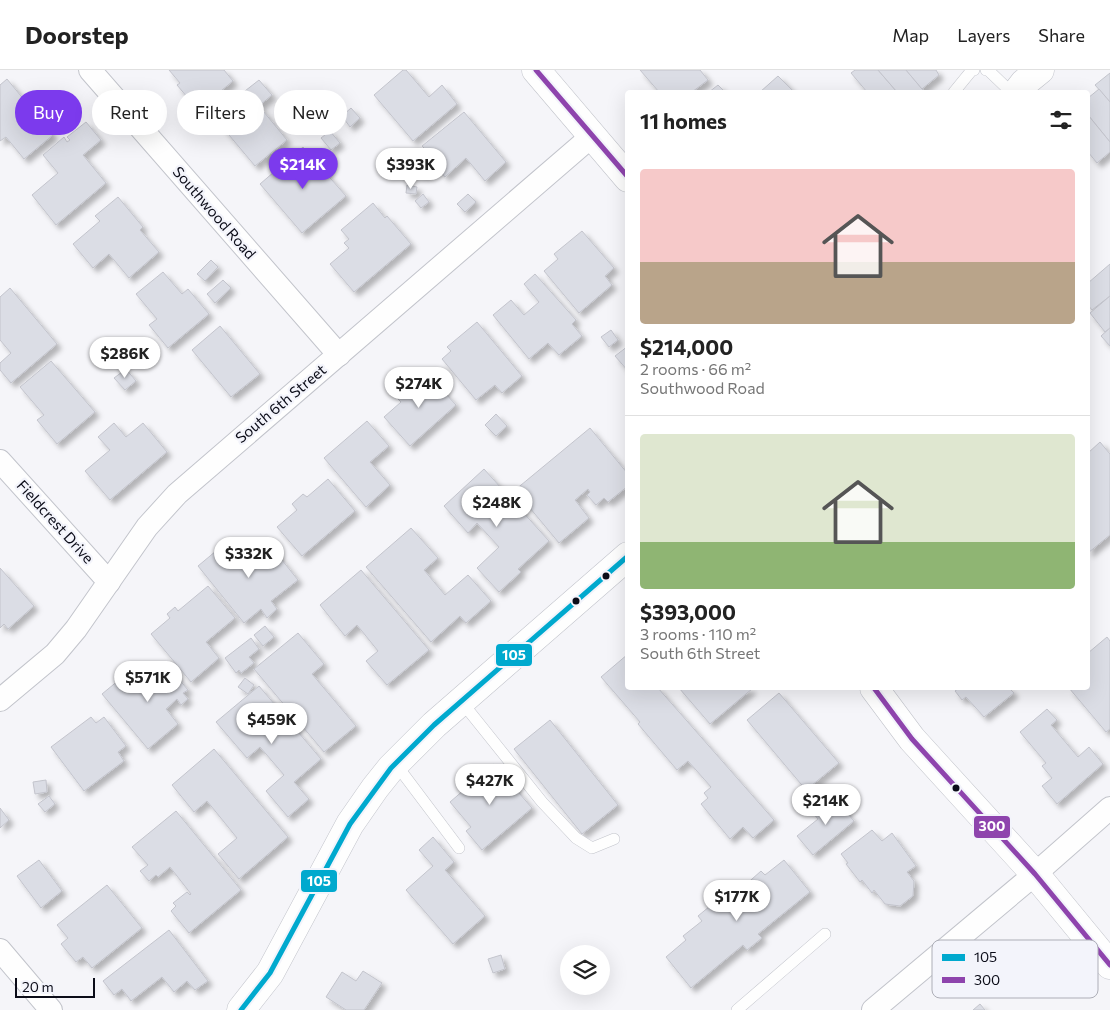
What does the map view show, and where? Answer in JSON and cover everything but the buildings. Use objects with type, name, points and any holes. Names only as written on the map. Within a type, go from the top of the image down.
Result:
[{"type":"street","name":"Southwood Road","points":[[90,70],[339,355]]},
{"type":"street","points":[[536,70],[625,174]]},
{"type":"street","points":[[1019,90],[1040,70]]},
{"type":"street","name":"South 6th Street","points":[[0,700],[56,654],[76,629],[147,527],[177,494],[592,136]]},
{"type":"street","name":"Fieldcrest Drive","points":[[0,461],[109,582]]},
{"type":"street","points":[[241,1010],[270,973],[350,824],[375,788],[395,764],[434,725],[625,559]]},
{"type":"street","points":[[875,690],[912,739],[1035,874],[1089,940]]},
{"type":"street","points":[[956,940],[1110,808]]},
{"type":"street","points":[[0,950],[51,1010]]},
{"type":"street","points":[[1098,950],[1110,965]]},
{"type":"street","points":[[872,1010],[932,960]]},
{"type":"lane","points":[[956,90],[974,70]]},
{"type":"lane","points":[[986,70],[1009,90]]},
{"type":"lane","points":[[461,701],[542,802],[576,838],[592,848],[614,839]]},
{"type":"lane","points":[[395,764],[459,848]]},
{"type":"lane","points":[[737,1010],[825,934]]},
{"type":"transit line","name":"300","points":[[536,70],[625,174]]},
{"type":"transit line","name":"105","points":[[241,1010],[270,973],[350,824],[391,768],[434,725],[625,559]]},
{"type":"transit line","name":"300","points":[[875,690],[912,739],[1035,874],[1089,940]]},
{"type":"transit line","name":"300","points":[[1098,950],[1110,965]]}]
